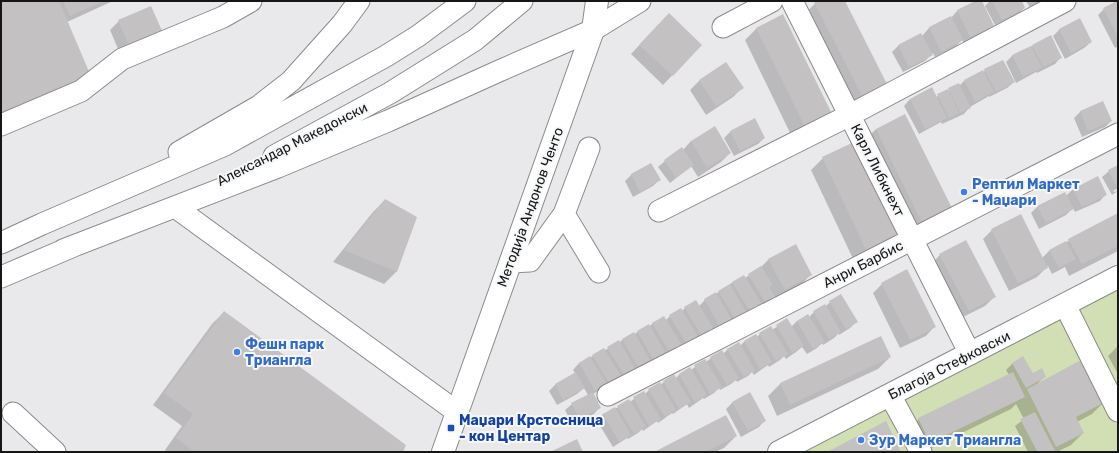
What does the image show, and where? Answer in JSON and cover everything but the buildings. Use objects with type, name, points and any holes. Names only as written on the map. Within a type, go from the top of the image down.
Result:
[{"type":"main road","name":"Методија Андонов Ченто","points":[[443,452],[593,30],[597,2]]},
{"type":"main road","name":"Благоја Стефковски","points":[[779,452],[1118,277]]},
{"type":"street","points":[[1,125],[81,91],[122,59],[223,17],[251,1]]},
{"type":"street","points":[[42,224],[138,176],[259,106],[291,81],[342,24],[359,1]]},
{"type":"street","name":"Александар Македонски","points":[[1,244],[42,224],[226,145],[399,48],[418,36],[465,1]]},
{"type":"street","name":"Александар Македонски","points":[[1,277],[258,164],[390,94],[474,40],[522,1]]},
{"type":"street","points":[[63,250],[278,167],[388,121],[593,30],[640,1]]},
{"type":"street","points":[[723,27],[772,1]]},
{"type":"street","name":"Карл Либкнехт","points":[[792,1],[970,354]]},
{"type":"street","name":"Карл Либкнехт","points":[[659,211],[850,115],[1065,1]]},
{"type":"street","name":"Анри Барбис","points":[[608,395],[912,238],[1118,134]]},
{"type":"street","points":[[510,262],[530,261],[564,214],[589,148]]},
{"type":"street","points":[[175,207],[457,412]]},
{"type":"street","points":[[564,214],[599,272]]},
{"type":"street","points":[[1065,305],[1118,411]]},
{"type":"street","points":[[890,395],[921,452]]},
{"type":"street","points":[[13,413],[55,452]]},
{"type":"green space","points":[[1118,278],[1118,452],[786,452]]},
{"type":"place","name":"Рептил Маркет - Маџари","points":[[964,192]]},
{"type":"place","name":"Фешн парк Триангла","points":[[237,352]]},
{"type":"place","name":"Маџари Крстосница - кон Центар","points":[[451,428]]},
{"type":"place","name":"Зур Маркет Триангла","points":[[861,440]]}]
